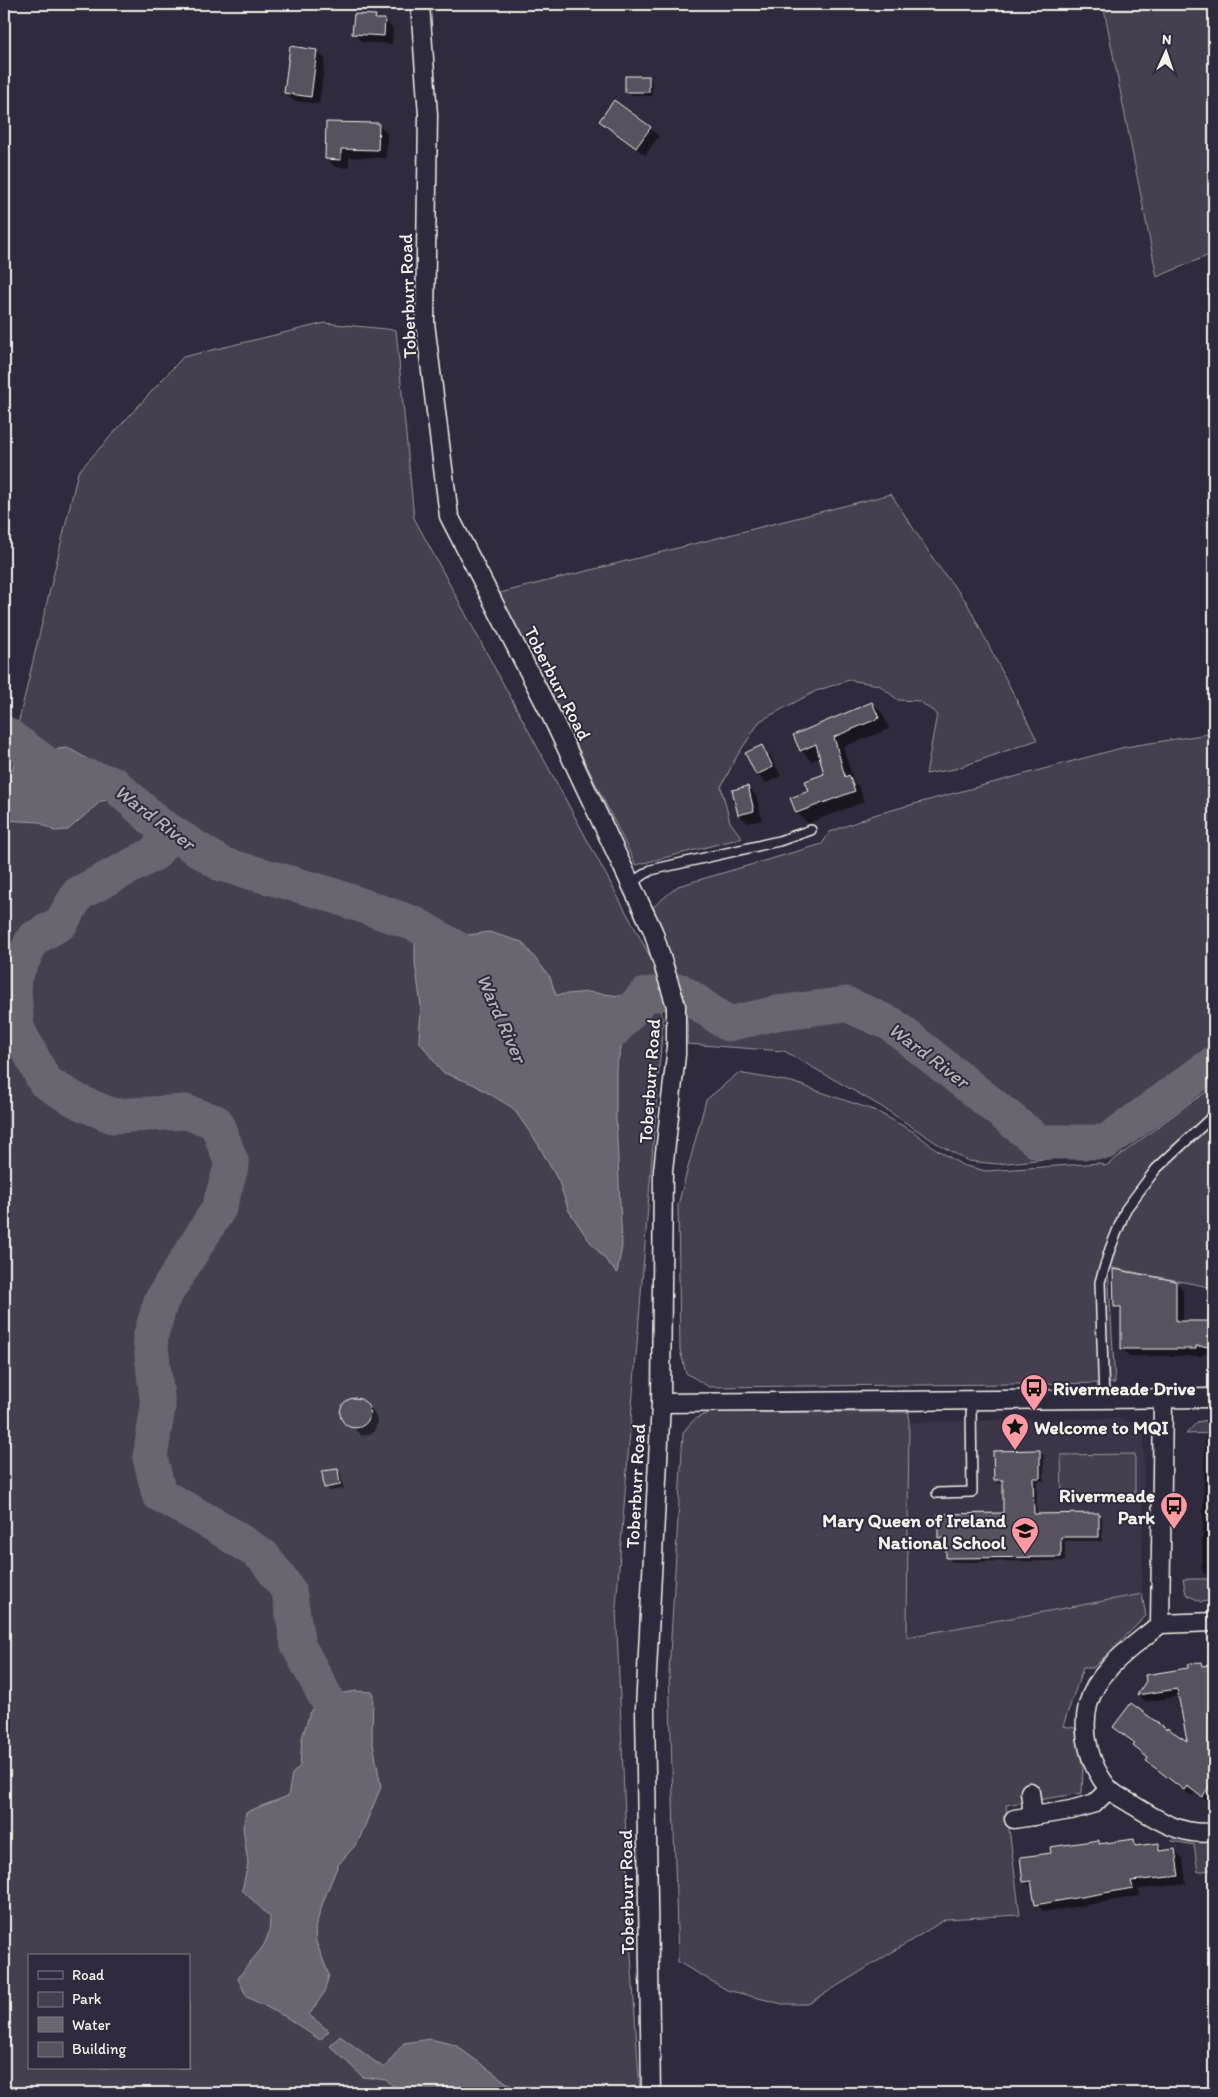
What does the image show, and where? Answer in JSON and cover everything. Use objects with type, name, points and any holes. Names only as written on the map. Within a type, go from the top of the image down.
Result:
[{"type":"street","name":"Toberburr Road","points":[[420,4],[428,115],[425,323],[448,516],[552,715],[660,949],[676,1006],[676,1056],[663,1170],[661,1403],[645,1709],[651,2093]]},
{"type":"street","points":[[661,1403],[1163,1400],[1214,1398]]},
{"type":"street","points":[[1160,1624],[1163,1400]]},
{"type":"street","points":[[1214,1622],[1160,1624],[1101,1676],[1088,1704],[1084,1728],[1089,1752],[1109,1789],[1164,1825],[1204,1834],[1214,1832]]},
{"type":"street","points":[[1014,1819],[1071,1810],[1095,1803],[1109,1789]]},
{"type":"street","points":[[1030,1792],[1033,1816]]},
{"type":"lane","points":[[630,883],[651,870],[779,841],[811,830]]},
{"type":"lane","points":[[1104,1400],[1100,1282],[1110,1249],[1126,1209],[1156,1170],[1214,1115]]},
{"type":"lane","points":[[937,1493],[972,1492],[971,1401]]},
{"type":"shaded area","name":"Mary Queen of Ireland National School","points":[[1116,1418],[1130,1422],[1144,1435],[1142,1594],[907,1637],[909,1422]]},
{"type":"green space","points":[[1103,4],[1214,4],[1214,253],[1157,277]]},
{"type":"green space","points":[[325,323],[396,330],[414,518],[653,962],[663,1020],[616,1606],[631,1954],[640,2093],[4,2093],[4,719],[18,724],[78,472],[183,357]]},
{"type":"green space","points":[[891,494],[938,566],[966,601],[1037,740],[955,769],[926,774],[937,714],[919,701],[898,700],[879,685],[849,680],[816,691],[760,721],[737,756],[721,787],[730,822],[742,838],[636,865],[567,726],[496,594]]},
{"type":"green space","points":[[1214,733],[1214,1057],[1110,1133],[1097,1138],[1095,1154],[998,1164],[968,1161],[938,1144],[882,1107],[784,1051],[687,1044],[686,1009],[678,974],[653,907],[678,886],[822,844],[830,832],[877,814],[1125,747]]},
{"type":"green space","points":[[738,1073],[792,1082],[876,1111],[914,1132],[933,1147],[962,1165],[986,1171],[1099,1163],[1106,1166],[1188,1104],[1214,1087],[1214,1288],[1108,1267],[1115,1383],[709,1387],[686,1373],[680,1350],[678,1205],[706,1100]]},
{"type":"green space","points":[[715,1412],[909,1412],[907,1637],[1142,1594],[1146,1616],[1093,1668],[1083,1668],[1063,1726],[1075,1728],[1083,1768],[1082,1793],[1006,1805],[1020,1915],[946,1919],[808,2004],[782,2004],[727,1990],[678,1962],[669,1672],[683,1433],[696,1418]]},
{"type":"green space","points":[[1214,1419],[1214,1433],[1186,1434],[1197,1422]]},
{"type":"green space","points":[[1135,1454],[1135,1499],[1062,1499],[1061,1455]]},
{"type":"green space","points":[[1183,1579],[1214,1579],[1214,1600],[1201,1602],[1186,1594]]},
{"type":"green space","points":[[1175,1834],[1214,1839],[1214,1869],[1198,1872],[1194,1845],[1172,1841]]},
{"type":"water","points":[[26,740],[40,751],[68,748],[91,761],[117,770],[121,777],[141,794],[127,811],[114,799],[101,801],[68,830],[54,831],[39,822],[4,820],[4,776],[13,768],[15,755],[11,751]]},
{"type":"water","points":[[415,924],[454,937],[489,932],[522,942],[550,977],[556,995],[589,992],[620,996],[645,995],[625,1032],[616,1068],[616,1118],[622,1246],[617,1273],[588,1239],[569,1211],[559,1182],[538,1144],[513,1108],[473,1084],[442,1072],[419,1041],[421,1006],[415,963]]},
{"type":"water","points":[[356,1691],[373,1692],[372,1738],[381,1787],[358,1842],[338,1865],[315,1928],[316,1942],[329,1975],[324,1993],[309,2015],[329,2031],[320,2040],[286,2017],[247,1997],[238,1979],[264,1945],[270,1917],[242,1890],[248,1864],[243,1828],[246,1812],[288,1796],[292,1774],[300,1766],[302,1738],[310,1712],[325,1696]]},
{"type":"water","points":[[340,2036],[384,2068],[404,2043],[430,2039],[455,2045],[521,2093],[409,2093],[399,2091],[386,2080],[363,2077],[330,2046]]},
{"type":"building","points":[[354,14],[376,15],[375,19],[385,19],[384,36],[352,34]]},
{"type":"building","points":[[290,46],[317,50],[311,97],[284,93]]},
{"type":"building","points":[[625,76],[649,76],[649,92],[625,92]]},
{"type":"building","points":[[614,100],[651,127],[636,148],[599,121]]},
{"type":"building","points":[[326,122],[379,123],[378,150],[341,149],[341,160],[325,159]]},
{"type":"building","points":[[872,702],[879,718],[834,737],[845,777],[849,775],[855,791],[796,813],[790,798],[809,791],[805,781],[824,774],[816,744],[800,751],[793,735]]},
{"type":"building","points":[[762,745],[773,767],[756,775],[745,753]]},
{"type":"building","points":[[748,786],[754,811],[738,815],[732,790]]},
{"type":"building","points":[[1113,1269],[1176,1281],[1176,1321],[1214,1321],[1214,1347],[1196,1346],[1196,1349],[1121,1349],[1121,1307],[1114,1307]]},
{"type":"building","points":[[355,1398],[361,1399],[369,1407],[369,1419],[361,1427],[355,1428],[349,1427],[341,1419],[340,1413],[341,1407],[349,1399]]},
{"type":"building","points":[[1040,1450],[1040,1478],[1033,1478],[1034,1514],[1099,1513],[1099,1537],[1061,1537],[1061,1557],[946,1558],[946,1538],[938,1538],[938,1514],[1003,1513],[1003,1480],[994,1480],[993,1451]]},
{"type":"building","points":[[338,1469],[340,1485],[324,1488],[322,1471]]},
{"type":"building","points":[[1202,1662],[1203,1666],[1214,1664],[1214,1780],[1202,1797],[1187,1786],[1184,1790],[1146,1761],[1148,1758],[1133,1746],[1135,1743],[1113,1727],[1131,1703],[1167,1730],[1167,1728],[1187,1741],[1177,1689],[1137,1695],[1146,1681],[1145,1675],[1188,1668],[1188,1664]]},
{"type":"building","points":[[1134,1839],[1135,1846],[1159,1843],[1159,1851],[1175,1849],[1179,1876],[1131,1881],[1133,1888],[1035,1905],[1031,1881],[1023,1882],[1020,1857],[1051,1853],[1050,1847],[1099,1840],[1099,1844]]},
{"type":"waterway","name":"Ward River","points":[[4,733],[51,767],[114,784],[157,823],[221,864],[326,893],[415,924],[456,948]]},
{"type":"waterway","points":[[171,832],[154,854],[78,894],[61,923],[33,939],[13,979],[17,1028],[45,1082],[79,1102],[113,1116],[186,1112],[216,1122],[232,1164],[219,1208],[161,1301],[150,1338],[158,1407],[150,1457],[159,1494],[218,1527],[263,1556],[289,1591],[298,1645],[325,1696]]},
{"type":"waterway","name":"Ward River","points":[[613,1031],[645,995],[681,991],[728,1024],[777,1013],[846,1004],[891,1024],[1039,1142],[1106,1142],[1214,1063]]},
{"type":"place","name":"Rivermeade Drive","points":[[1034,1412]]},
{"type":"place","name":"Welcome to MQI","points":[[1015,1451]]},
{"type":"place","name":"Rivermeade Park","points":[[1174,1530]]},
{"type":"place","name":"Mary Queen of Ireland National School","points":[[1025,1555]]}]
